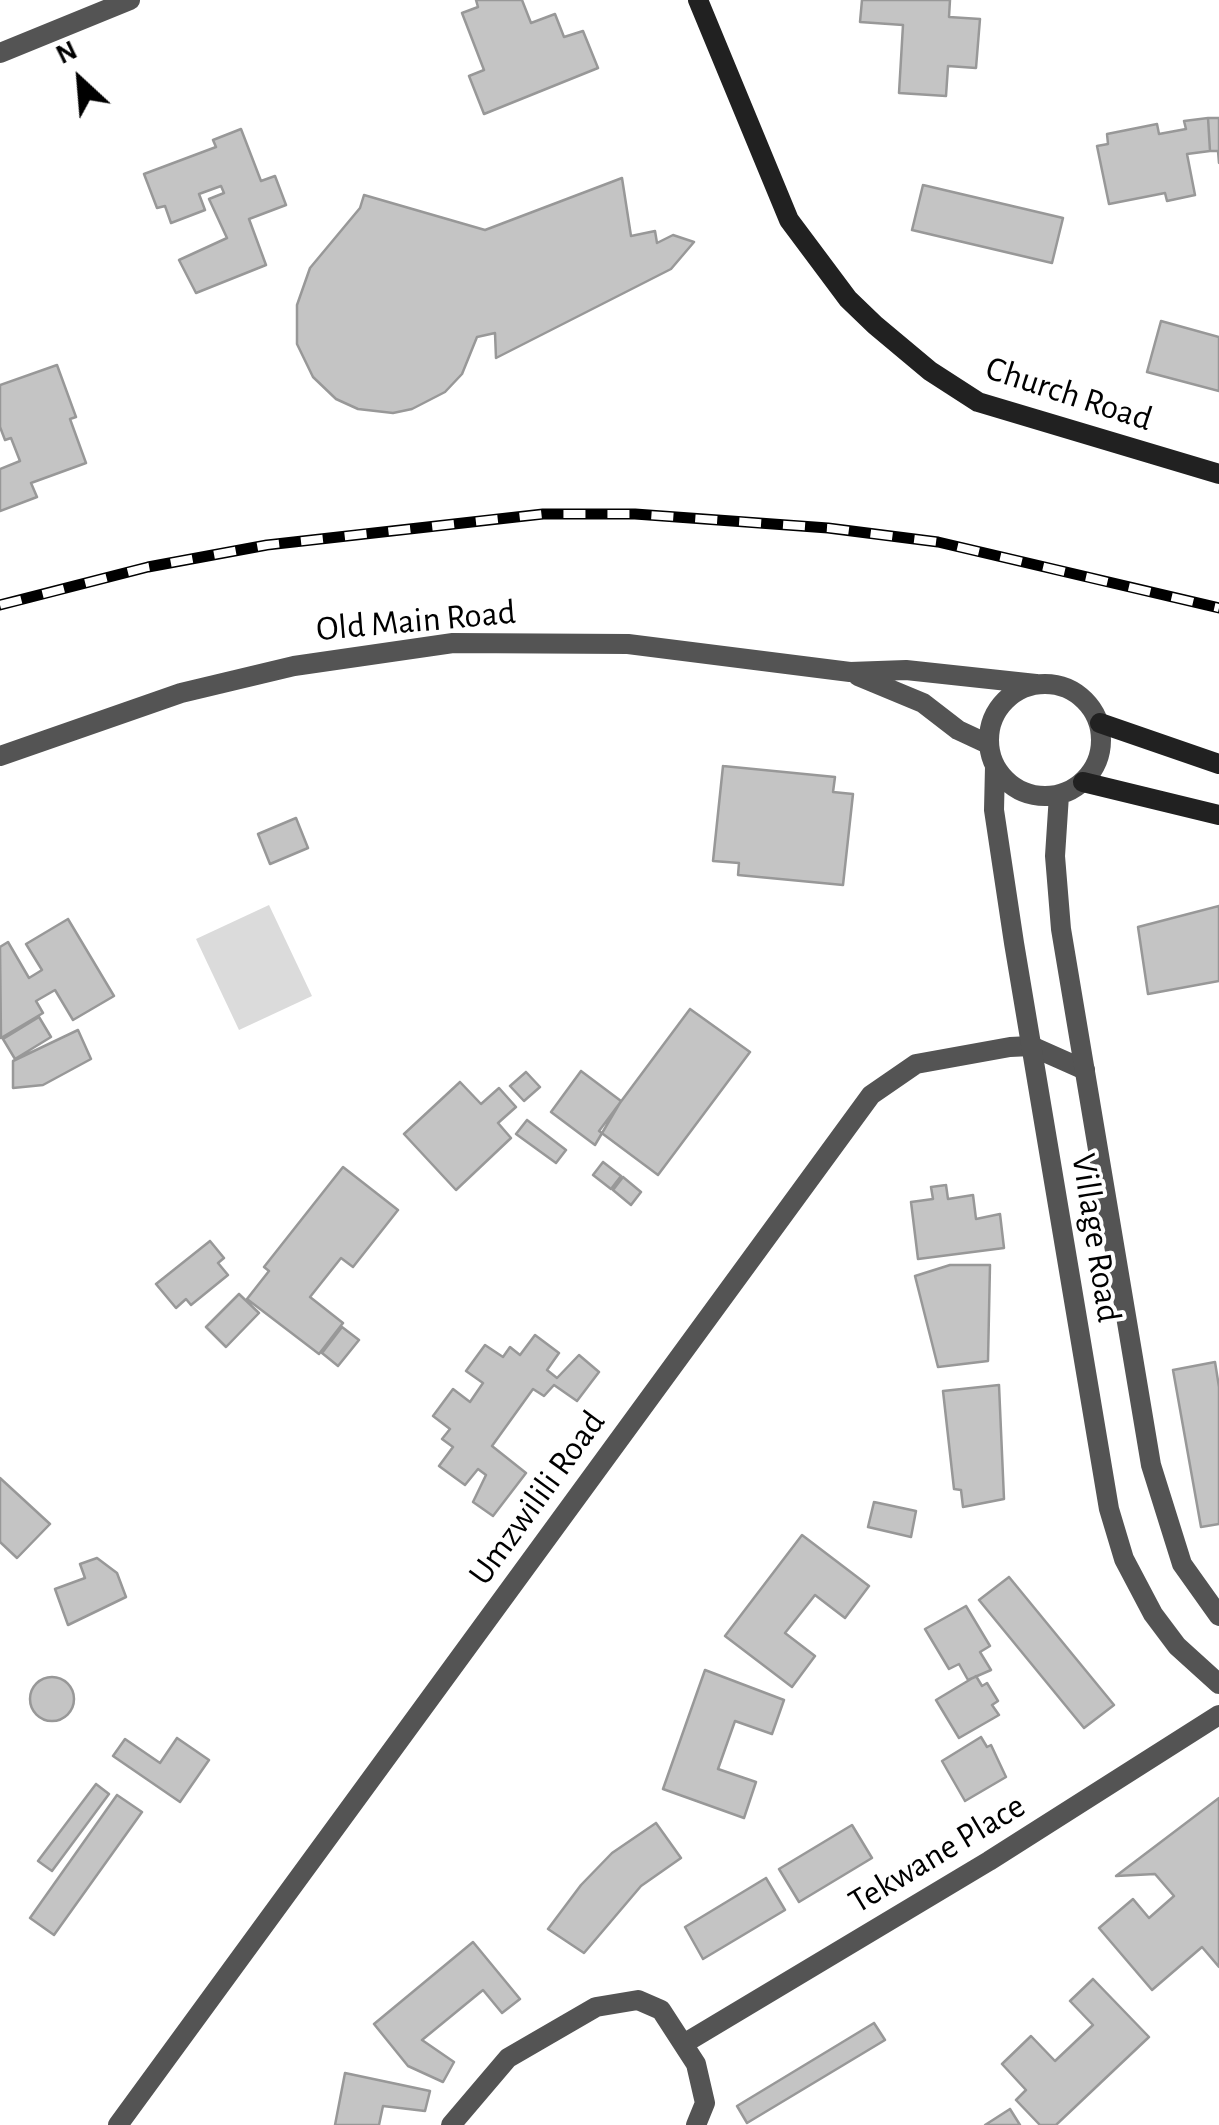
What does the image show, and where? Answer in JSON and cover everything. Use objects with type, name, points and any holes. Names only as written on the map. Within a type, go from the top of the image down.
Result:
[{"type":"main road","name":"Church Road","points":[[698,0],[789,220],[848,299],[875,325],[930,370],[978,402],[1219,474]]},
{"type":"main road","points":[[1100,723],[1219,764]]},
{"type":"main road","points":[[1083,782],[1219,815]]},
{"type":"street","points":[[0,52],[130,0]]},
{"type":"street","name":"Old Main Road","points":[[0,756],[181,693],[294,666],[453,643],[628,644],[850,672],[906,670],[1036,684]]},
{"type":"street","name":"Old Main Road","points":[[850,672],[923,703],[958,730],[988,744]]},
{"type":"street","points":[[1036,684],[1068,688],[1092,708],[1100,723],[1100,754],[1083,782],[1059,795],[1029,794],[1004,779],[995,768],[988,744],[996,710],[1021,688],[1036,684]]},
{"type":"street","name":"Village Road","points":[[995,768],[994,810],[1109,1509],[1124,1559],[1153,1614],[1177,1646],[1219,1684]]},
{"type":"street","name":"Village Road","points":[[1059,795],[1058,894],[1151,1465],[1182,1564],[1219,1616]]},
{"type":"street","points":[[1031,1046],[1085,1070]]},
{"type":"street","name":"Umzwilili Road","points":[[118,2125],[871,1095],[916,1064],[1031,1046]]},
{"type":"street","name":"Tekwane Place","points":[[685,2043],[989,1861],[1219,1715]]},
{"type":"street","points":[[451,2125],[508,2058],[596,2008],[638,2000],[662,2010],[685,2043],[705,2103],[696,2125]]},
{"type":"shaded area","points":[[269,905],[312,996],[239,1030],[196,939]]},
{"type":"building","points":[[476,0],[522,0],[531,23],[555,14],[564,37],[583,31],[598,68],[484,114],[469,76],[484,70],[462,13],[478,7]]},
{"type":"building","points":[[862,0],[950,0],[949,17],[980,19],[976,68],[948,66],[946,96],[899,93],[903,25],[860,22]]},
{"type":"building","points":[[1208,118],[1219,118],[1219,163],[1218,151],[1210,151]]},
{"type":"building","points":[[1208,118],[1210,151],[1187,154],[1195,195],[1167,201],[1165,193],[1109,204],[1097,146],[1108,144],[1107,134],[1157,124],[1159,134],[1186,129],[1184,121]]},
{"type":"building","points":[[241,129],[261,181],[275,176],[286,205],[249,219],[266,265],[196,293],[179,260],[227,238],[209,199],[224,193],[221,186],[199,194],[205,210],[171,223],[165,206],[157,208],[144,174],[216,147],[213,140]]},
{"type":"building","points":[[622,178],[631,236],[655,231],[657,243],[673,235],[694,242],[671,269],[496,358],[495,333],[477,337],[462,374],[445,392],[412,409],[393,413],[358,409],[336,399],[313,377],[297,344],[297,305],[310,268],[360,208],[364,195],[485,230]]},
{"type":"building","points":[[923,185],[1063,218],[1052,263],[912,230]]},
{"type":"building","points":[[1161,321],[1219,337],[1219,391],[1147,372]]},
{"type":"building","points":[[57,365],[76,417],[70,419],[86,463],[31,483],[37,497],[0,511],[0,469],[20,461],[11,438],[5,440],[0,427],[0,385]]},
{"type":"building","points":[[723,766],[835,777],[833,792],[853,794],[843,885],[738,875],[739,863],[713,861]]},
{"type":"building","points":[[296,818],[308,848],[270,864],[258,834]]},
{"type":"building","points":[[1219,906],[1219,981],[1148,994],[1138,927]]},
{"type":"building","points":[[68,919],[114,996],[73,1020],[55,990],[36,1001],[43,1013],[1,1038],[0,947],[8,942],[29,978],[42,970],[26,944]]},
{"type":"building","points":[[690,1009],[750,1052],[658,1175],[599,1131]]},
{"type":"building","points":[[39,1017],[51,1037],[15,1059],[3,1039]]},
{"type":"building","points":[[78,1030],[91,1059],[43,1085],[13,1088],[13,1061]]},
{"type":"building","points":[[581,1071],[621,1101],[595,1145],[551,1112]]},
{"type":"building","points":[[526,1072],[540,1087],[524,1101],[510,1086]]},
{"type":"building","points":[[460,1082],[481,1104],[499,1088],[516,1107],[498,1123],[511,1138],[456,1190],[404,1134]]},
{"type":"building","points":[[527,1120],[566,1150],[556,1163],[516,1134]]},
{"type":"building","points":[[603,1162],[621,1176],[611,1189],[593,1175]]},
{"type":"building","points":[[343,1167],[398,1210],[353,1267],[341,1258],[310,1297],[343,1323],[319,1354],[247,1299],[269,1271],[264,1267]]},
{"type":"building","points":[[623,1177],[641,1192],[631,1205],[613,1190]]},
{"type":"building","points":[[946,1185],[948,1199],[973,1195],[976,1219],[1000,1214],[1004,1248],[918,1259],[911,1202],[933,1199],[931,1187]]},
{"type":"building","points":[[210,1241],[224,1258],[218,1263],[228,1275],[191,1305],[186,1299],[176,1308],[156,1284]]},
{"type":"building","points":[[950,1265],[990,1265],[988,1361],[938,1367],[915,1276]]},
{"type":"building","points":[[239,1294],[259,1313],[226,1347],[206,1327]]},
{"type":"building","points":[[342,1327],[359,1340],[338,1366],[322,1353]]},
{"type":"building","points":[[535,1335],[559,1353],[547,1370],[557,1378],[579,1355],[599,1372],[577,1401],[554,1385],[544,1396],[533,1389],[492,1446],[526,1473],[493,1516],[473,1502],[486,1475],[478,1469],[465,1485],[439,1466],[453,1447],[442,1439],[450,1429],[433,1416],[453,1389],[470,1402],[483,1383],[466,1371],[485,1345],[503,1357],[510,1347],[520,1355]]},
{"type":"building","points":[[1215,1362],[1219,1387],[1219,1524],[1201,1527],[1173,1370]]},
{"type":"building","points":[[999,1385],[1004,1499],[963,1507],[961,1490],[954,1489],[943,1391]]},
{"type":"building","points":[[0,1478],[50,1524],[17,1558],[0,1542]]},
{"type":"building","points":[[874,1502],[916,1511],[911,1537],[868,1527]]},
{"type":"building","points":[[802,1535],[869,1586],[845,1618],[815,1595],[785,1633],[815,1656],[792,1687],[725,1636]]},
{"type":"building","points":[[97,1558],[117,1573],[126,1597],[68,1625],[55,1589],[85,1578],[80,1564]]},
{"type":"building","points":[[1009,1577],[1114,1705],[1084,1728],[979,1600]]},
{"type":"building","points":[[966,1606],[990,1646],[980,1652],[991,1670],[968,1680],[959,1664],[949,1669],[925,1629]]},
{"type":"building","points":[[705,1670],[784,1700],[772,1734],[735,1721],[718,1769],[756,1782],[744,1818],[663,1789]]},
{"type":"building","points":[[976,1676],[982,1686],[987,1683],[998,1701],[992,1705],[999,1715],[959,1738],[936,1700]]},
{"type":"building","points":[[52,1677],[67,1684],[74,1699],[67,1714],[52,1721],[37,1714],[30,1699],[37,1684]]},
{"type":"building","points":[[981,1737],[987,1747],[991,1745],[1006,1777],[965,1801],[942,1761]]},
{"type":"building","points":[[177,1738],[209,1760],[180,1802],[113,1756],[125,1739],[160,1763]]},
{"type":"building","points":[[96,1784],[109,1794],[52,1871],[38,1861]]},
{"type":"building","points":[[117,1795],[142,1812],[54,1935],[30,1918]]},
{"type":"building","points":[[1219,1798],[1219,1967],[1202,1947],[1152,1990],[1099,1928],[1133,1899],[1149,1918],[1174,1896],[1155,1874],[1116,1876]]},
{"type":"building","points":[[656,1823],[681,1858],[641,1886],[584,1953],[548,1929],[581,1885],[612,1853]]},
{"type":"building","points":[[852,1825],[872,1858],[799,1902],[779,1869]]},
{"type":"building","points":[[766,1878],[785,1910],[703,1959],[685,1927]]},
{"type":"building","points":[[473,1942],[520,1999],[502,2013],[483,1990],[422,2040],[454,2062],[443,2082],[408,2066],[374,2024]]},
{"type":"building","points":[[1093,1979],[1149,2037],[1056,2125],[1040,2125],[1016,2100],[1026,2090],[1002,2064],[1031,2036],[1055,2061],[1093,2025],[1070,2001]]},
{"type":"building","points":[[874,2023],[885,2040],[747,2123],[737,2106]]},
{"type":"building","points":[[345,2073],[430,2091],[425,2111],[383,2106],[379,2125],[335,2125]]},
{"type":"building","points":[[1010,2109],[1020,2125],[985,2125]]},
{"type":"railway","points":[[0,605],[148,567],[267,545],[543,514],[635,514],[828,528],[938,542],[1219,608]]}]
